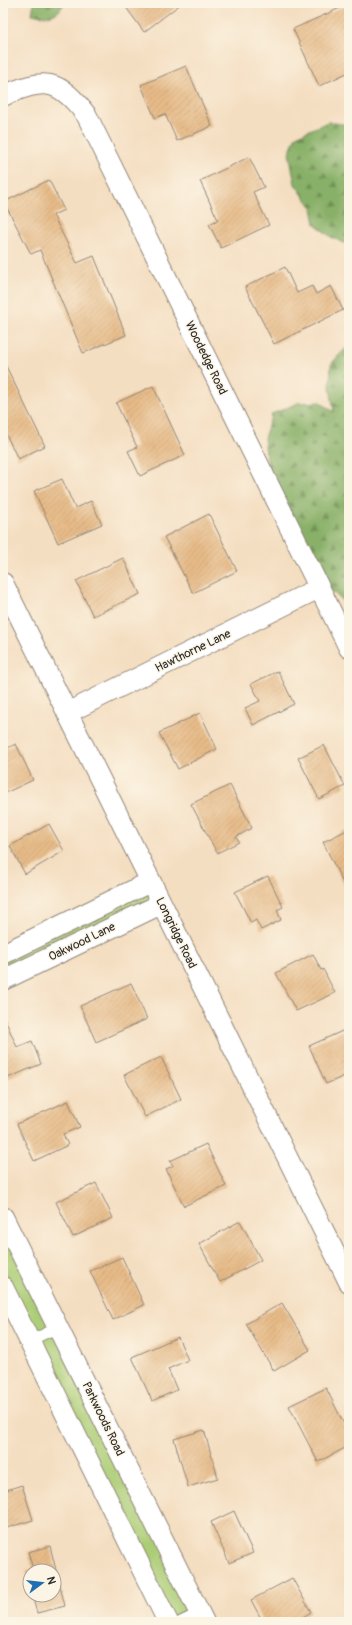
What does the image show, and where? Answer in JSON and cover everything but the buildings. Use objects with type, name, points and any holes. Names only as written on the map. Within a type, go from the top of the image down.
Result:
[{"type":"street","name":"Woodedge Road","points":[[3,96],[36,84],[46,84],[67,93],[87,116],[349,648]]},
{"type":"street","name":"Longridge Road","points":[[3,583],[349,1282]]},
{"type":"street","name":"Hawthorne Lane","points":[[67,713],[319,588]]},
{"type":"street","name":"Oakwood Lane","points":[[3,954],[150,882]]},
{"type":"street","name":"Oakwood Lane","points":[[3,980],[161,904]]},
{"type":"street","name":"Parkwoods Road","points":[[3,1217],[202,1617]]},
{"type":"street","points":[[3,1287],[168,1622]]},
{"type":"lane","points":[[30,1341],[58,1328]]},
{"type":"lane","points":[[180,1622],[202,1617]]},
{"type":"green space","points":[[34,3],[64,3],[54,14],[42,16],[32,14]]},
{"type":"green space","points":[[328,122],[349,125],[349,245],[331,237],[315,224],[312,208],[295,184],[289,153],[296,136]]},
{"type":"green space","points":[[349,345],[349,607],[331,590],[271,491],[264,438],[272,414],[298,403],[320,402],[334,412],[330,387],[331,364]]},
{"type":"green space","points":[[150,882],[161,904],[3,980],[3,954]]},
{"type":"green space","points":[[3,1217],[204,1622],[167,1622],[3,1288]]}]
